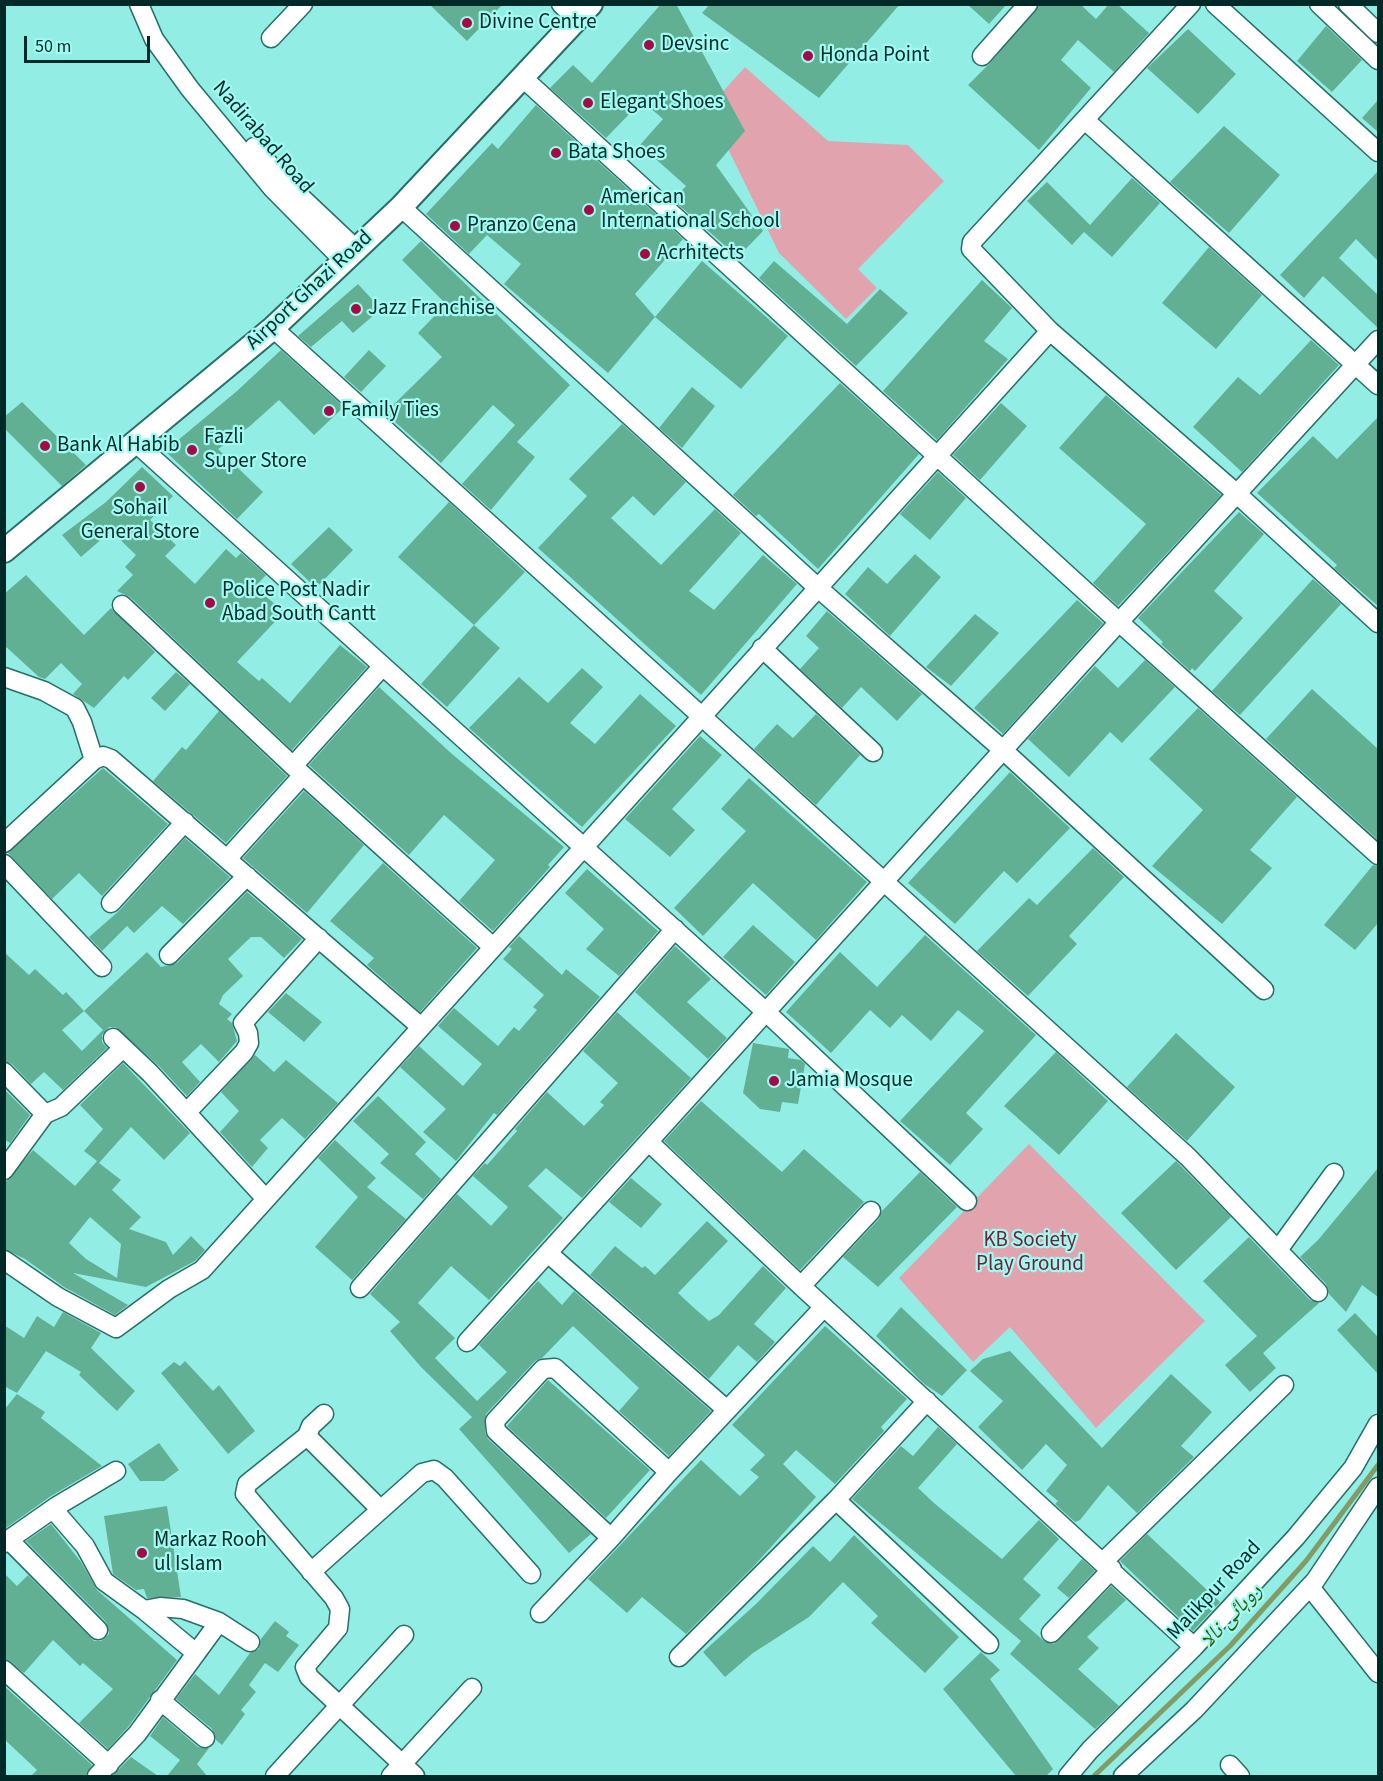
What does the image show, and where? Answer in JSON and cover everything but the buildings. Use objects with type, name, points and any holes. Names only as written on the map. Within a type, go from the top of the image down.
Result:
[{"type":"main road","name":"Airport Ghazi Road","points":[[4,551],[273,328],[401,207],[523,78],[576,10]]},
{"type":"street","points":[[271,38],[303,4]]},
{"type":"street","points":[[982,56],[1028,4]]},
{"type":"street","points":[[1191,4],[1086,121],[972,242],[971,249],[1050,331],[1236,493],[1378,623]]},
{"type":"street","points":[[1215,4],[1378,152]]},
{"type":"street","points":[[1319,4],[1378,60]]},
{"type":"street","points":[[1348,4],[1378,33]]},
{"type":"street","name":"Nadirabad Road","points":[[147,8],[154,39],[190,89],[273,189],[350,255]]},
{"type":"street","points":[[523,78],[1378,855]]},
{"type":"street","points":[[1086,121],[1378,385]]},
{"type":"street","points":[[401,207],[817,587],[1003,750],[1264,990]]},
{"type":"street","points":[[273,328],[700,718],[1188,1157],[1318,1292]]},
{"type":"street","points":[[4,1260],[58,1297],[116,1328],[169,1289],[202,1270],[1050,331]]},
{"type":"street","points":[[467,1342],[650,1143],[1236,493],[1378,340]]},
{"type":"street","points":[[136,443],[766,1012],[967,1201]]},
{"type":"street","points":[[122,605],[298,771],[493,947]]},
{"type":"street","points":[[762,648],[873,752]]},
{"type":"street","points":[[227,859],[382,667]]},
{"type":"street","points":[[4,676],[44,691],[75,708],[94,760]]},
{"type":"street","points":[[4,843],[94,760],[103,756],[111,759],[421,1027]]},
{"type":"street","points":[[111,903],[185,822]]},
{"type":"street","points":[[4,864],[102,967]]},
{"type":"street","points":[[169,956],[247,876]]},
{"type":"street","points":[[360,1288],[675,930]]},
{"type":"street","points":[[186,1112],[244,1052],[249,1043],[248,1033],[243,1023],[318,938]]},
{"type":"street","points":[[4,1170],[45,1114],[61,1107],[118,1043],[186,1112],[266,1199]]},
{"type":"street","points":[[4,1072],[45,1114]]},
{"type":"street","points":[[650,1143],[801,1286],[1194,1647]]},
{"type":"street","points":[[1278,1250],[1334,1173]]},
{"type":"street","points":[[801,1286],[871,1211]]},
{"type":"street","points":[[549,1254],[727,1410]]},
{"type":"street","points":[[540,1613],[824,1307]]},
{"type":"street","points":[[611,1538],[496,1431],[495,1421],[499,1416],[543,1369],[555,1368],[669,1472]]},
{"type":"street","points":[[1051,1633],[1107,1565],[1284,1385]]},
{"type":"street","points":[[679,1657],[836,1500],[927,1401]]},
{"type":"street","points":[[324,1414],[311,1426],[307,1436],[247,1484],[246,1494],[334,1598],[341,1618],[338,1628],[305,1667],[309,1677],[403,1772],[472,1688]]},
{"type":"street","name":"Malikpur Road","points":[[1072,1775],[1090,1750],[1194,1647],[1356,1470],[1378,1424]]},
{"type":"street","points":[[307,1436],[380,1508]]},
{"type":"street","points":[[311,1572],[380,1508],[423,1473],[434,1470],[445,1478],[531,1574]]},
{"type":"street","points":[[1123,1776],[1194,1710],[1310,1587],[1378,1486],[1356,1470]]},
{"type":"street","points":[[98,1630],[7,1541],[53,1509],[116,1471]]},
{"type":"street","points":[[836,1500],[989,1644]]},
{"type":"street","points":[[53,1509],[85,1546],[104,1581],[144,1610],[196,1653]]},
{"type":"street","points":[[1310,1587],[1378,1673]]},
{"type":"street","points":[[144,1610],[160,1607],[183,1609],[219,1622],[250,1642]]},
{"type":"street","points":[[4,1670],[103,1771],[137,1734],[219,1622]]},
{"type":"street","points":[[275,1776],[404,1635]]},
{"type":"street","points":[[160,1700],[205,1738]]},
{"type":"green space","points":[[745,67],[828,141],[908,145],[944,181],[858,269],[877,288],[846,319],[779,253],[708,108]]},
{"type":"green space","name":"KB Society Play Ground","points":[[1029,1144],[1205,1321],[1096,1428],[1010,1327],[973,1362],[899,1278]]},
{"type":"waterway","name":"روہائی نالا","points":[[1094,1776],[1230,1646],[1306,1561],[1378,1465]]},
{"type":"place","name":"Divine Centre","points":[[467,23]]},
{"type":"place","name":"Devsinc","points":[[649,45]]},
{"type":"place","name":"Honda Point","points":[[808,56]]},
{"type":"place","name":"Elegant Shoes","points":[[588,103]]},
{"type":"place","name":"Bata Shoes","points":[[556,153]]},
{"type":"place","name":"American International School","points":[[589,210]]},
{"type":"place","name":"Pranzo Cena","points":[[455,226]]},
{"type":"place","name":"Acrhitects","points":[[645,254]]},
{"type":"place","name":"Jazz Franchise","points":[[356,309]]},
{"type":"place","name":"Family Ties","points":[[329,411]]},
{"type":"place","name":"Bank Al Habib","points":[[45,446]]},
{"type":"place","name":"Fazli Super Store","points":[[192,450]]},
{"type":"place","name":"Sohail General Store","points":[[140,487]]},
{"type":"place","name":"Police Post Nadir Abad South Cantt","points":[[210,603]]},
{"type":"place","name":"Jamia Mosque","points":[[774,1081]]},
{"type":"place","name":"Markaz Rooh ul Islam","points":[[142,1553]]}]
